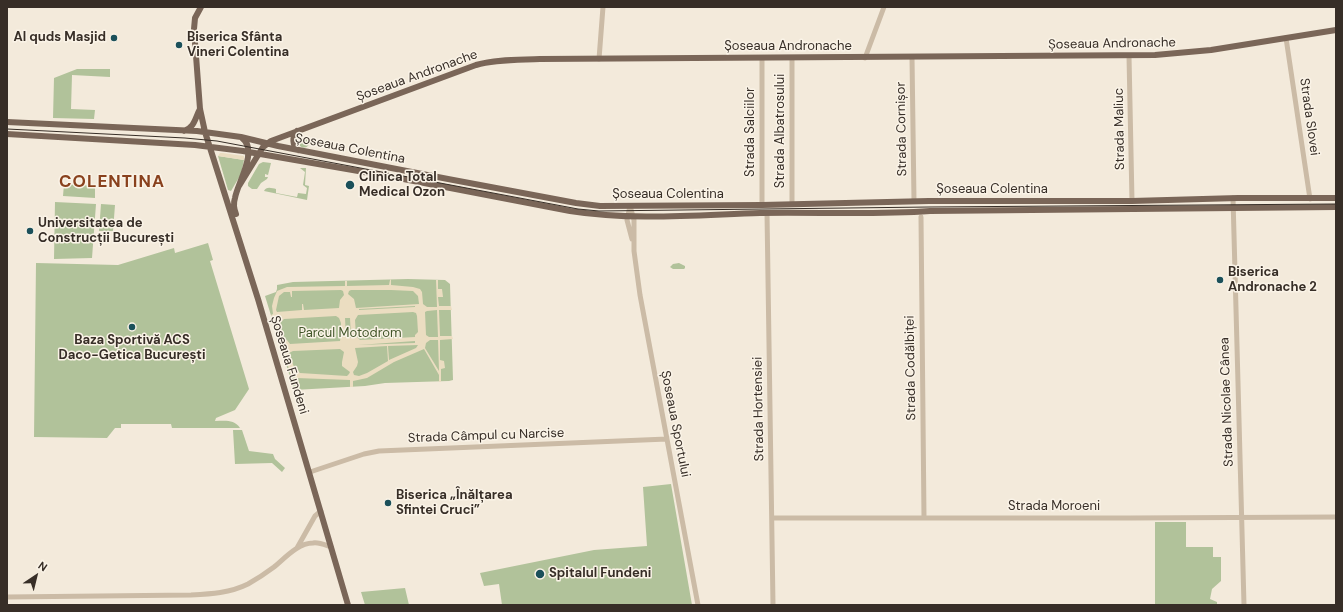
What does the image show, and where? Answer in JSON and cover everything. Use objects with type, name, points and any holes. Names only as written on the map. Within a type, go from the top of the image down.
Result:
[{"type":"main road","name":"Șoseaua Fundeni","points":[[201,7],[194,23],[200,109],[205,132],[225,192],[352,605]]},
{"type":"main road","name":"Șoseaua Andronache","points":[[259,154],[267,144],[298,131],[479,64],[515,60],[1129,56],[1190,53],[1336,30]]},
{"type":"main road","points":[[184,131],[189,129],[194,124],[200,109]]},
{"type":"main road","name":"Șoseaua Colentina","points":[[7,122],[205,132],[241,137],[298,150],[576,203],[600,206],[762,205],[914,201],[1132,201],[1233,198],[1336,198]]},
{"type":"main road","points":[[298,131],[294,136],[293,142],[295,148],[298,150]]},
{"type":"main road","name":"Șoseaua Colentina","points":[[7,134],[210,146],[393,177],[570,211],[599,215],[630,216],[767,213],[890,213],[930,211],[1336,208]]},
{"type":"main road","points":[[241,137],[246,142],[248,152]]},
{"type":"main road","name":"Șoseaua Fundeni","points":[[248,152],[245,171],[234,204],[236,214],[348,605]]},
{"type":"main road","points":[[225,192],[232,194],[238,189],[259,154]]},
{"type":"street","points":[[600,59],[602,7]]},
{"type":"street","points":[[865,58],[884,7]]},
{"type":"street","name":"Strada Slovei","points":[[1286,38],[1310,199]]},
{"type":"street","name":"Strada Maliuc","points":[[1129,56],[1132,201]]},
{"type":"street","name":"Strada Cornișor","points":[[912,57],[914,201]]},
{"type":"street","name":"Strada Salciilor","points":[[762,58],[762,205]]},
{"type":"street","name":"Strada Albatrosului","points":[[792,58],[792,204]]},
{"type":"street","name":"Strada Nicolae Cânea","points":[[1233,198],[1244,605]]},
{"type":"street","name":"Șoseaua Sportului","points":[[630,206],[629,229],[634,246],[640,295],[698,605]]},
{"type":"street","name":"Strada Hortensiei","points":[[767,213],[773,518],[773,605]]},
{"type":"street","name":"Strada Codălbiței","points":[[921,217],[924,518]]},
{"type":"street","name":"Strada Câmpul cu Narcise","points":[[311,472],[364,454],[379,451],[667,439]]},
{"type":"street","points":[[7,597],[191,595],[215,594],[229,591],[249,583],[261,576],[286,557],[296,548],[315,516],[321,511]]},
{"type":"street","name":"Strada Moroeni","points":[[773,518],[1336,517]]},
{"type":"street","points":[[296,548],[312,543],[320,543],[331,547]]},
{"type":"green space","points":[[77,69],[110,69],[110,77],[72,75],[71,109],[95,110],[94,119],[53,118],[54,78]]},
{"type":"green space","points":[[304,136],[308,138],[310,142],[308,146],[304,148],[300,146],[298,142],[300,138]]},
{"type":"green space","points":[[218,156],[244,160],[241,174],[231,191],[228,190]]},
{"type":"green space","points":[[263,162],[271,163],[268,175],[265,174],[265,177],[268,177],[257,189],[252,189],[248,186],[248,183],[259,164]]},
{"type":"green space","points":[[300,168],[306,168],[305,185],[309,186],[307,200],[264,191],[268,188],[273,188],[276,189],[276,193],[297,197],[298,193],[306,194],[307,188],[303,185],[305,172]]},
{"type":"green space","points":[[64,184],[95,186],[95,198],[63,196]]},
{"type":"green space","points":[[55,202],[96,204],[92,258],[54,259]]},
{"type":"green space","points":[[101,204],[115,205],[113,231],[99,231]]},
{"type":"green space","name":"Baza Sportivă ACS Daco-Getica București","points":[[208,243],[213,260],[210,261],[249,389],[235,410],[216,418],[215,421],[232,422],[240,428],[172,428],[171,424],[121,424],[121,428],[115,428],[107,438],[34,437],[36,263],[118,265],[174,248],[175,253]]},
{"type":"green space","points":[[679,263],[685,266],[684,269],[673,269],[670,267],[673,264]]},
{"type":"green space","name":"Parcul Motodrom","points":[[408,279],[445,280],[450,284],[453,380],[385,383],[365,386],[294,390],[265,296],[276,292],[277,285],[293,282]]},
{"type":"green space","points":[[233,430],[242,430],[249,451],[273,454],[275,459],[285,468],[282,472],[272,463],[235,464]]},
{"type":"green space","points":[[671,484],[692,605],[502,605],[499,584],[484,586],[480,573],[594,550],[647,546],[643,487]]},
{"type":"green space","points":[[1155,522],[1186,522],[1186,547],[1213,547],[1213,557],[1221,557],[1221,581],[1212,589],[1210,599],[1217,602],[1217,605],[1155,605]]},
{"type":"green space","points":[[405,588],[409,605],[365,605],[361,592]]},
{"type":"shaded area","points":[[220,153],[244,156],[244,160],[218,156]]},
{"type":"shaded area","points":[[391,279],[391,285],[420,289],[422,292],[423,304],[427,307],[437,307],[436,280],[438,280],[438,289],[442,289],[443,297],[438,297],[439,306],[451,306],[452,310],[439,310],[440,336],[452,336],[453,339],[440,340],[440,360],[444,361],[445,368],[441,369],[441,382],[439,382],[439,375],[424,349],[394,362],[367,378],[353,381],[353,387],[350,387],[350,380],[296,378],[292,376],[283,348],[281,348],[280,344],[282,344],[274,319],[273,320],[271,315],[273,314],[272,306],[277,291],[287,287],[345,286],[345,281],[347,281],[347,286],[389,285]],"holes":[[[341,290],[343,291],[344,295],[340,300],[339,308],[304,310],[302,304],[302,310],[277,312],[276,310],[279,296],[284,292],[290,292],[291,297],[292,291]],[[351,290],[413,291],[418,296],[419,304],[356,308],[354,299],[348,294]],[[415,306],[415,307],[359,309]],[[437,310],[438,337],[429,337],[426,335],[425,312]],[[416,313],[418,332],[415,337],[360,340],[356,336],[355,320],[358,315]],[[336,316],[339,318],[341,323],[340,341],[290,344],[287,340],[284,341],[278,325],[284,319]],[[345,318],[350,318],[351,338],[346,338]],[[430,340],[438,340],[439,371],[425,348],[426,343]],[[415,341],[415,343],[358,345]],[[418,345],[416,348],[389,360],[388,346]],[[387,346],[388,361],[359,376],[354,375],[353,372],[358,362],[355,348]],[[340,349],[344,352],[342,366],[350,372],[347,376],[300,373],[294,367],[289,353],[293,351]]]},
{"type":"tram line","points":[[7,129],[217,141],[578,209],[599,211],[1336,204]]},
{"type":"place","name":"Al quds Masjid","points":[[114,38]]},
{"type":"place","name":"Biserica Sfânta Vineri Colentina","points":[[179,45]]},
{"type":"place","name":"Clinica Total Medical Ozon","points":[[350,185]]},
{"type":"place","name":"Universitatea de Construcții București","points":[[30,231]]},
{"type":"place","name":"Biserica Andronache 2","points":[[1220,280]]},
{"type":"place","name":"Baza Sportivă ACS Daco-Getica București","points":[[132,327]]},
{"type":"place","name":"Biserica „Înălțarea Sfintei Cruci”","points":[[388,503]]},
{"type":"place","name":"Spitalul Fundeni","points":[[540,574]]},
{"type":"district","name":"COLENTINA","points":[[112,183]]}]
